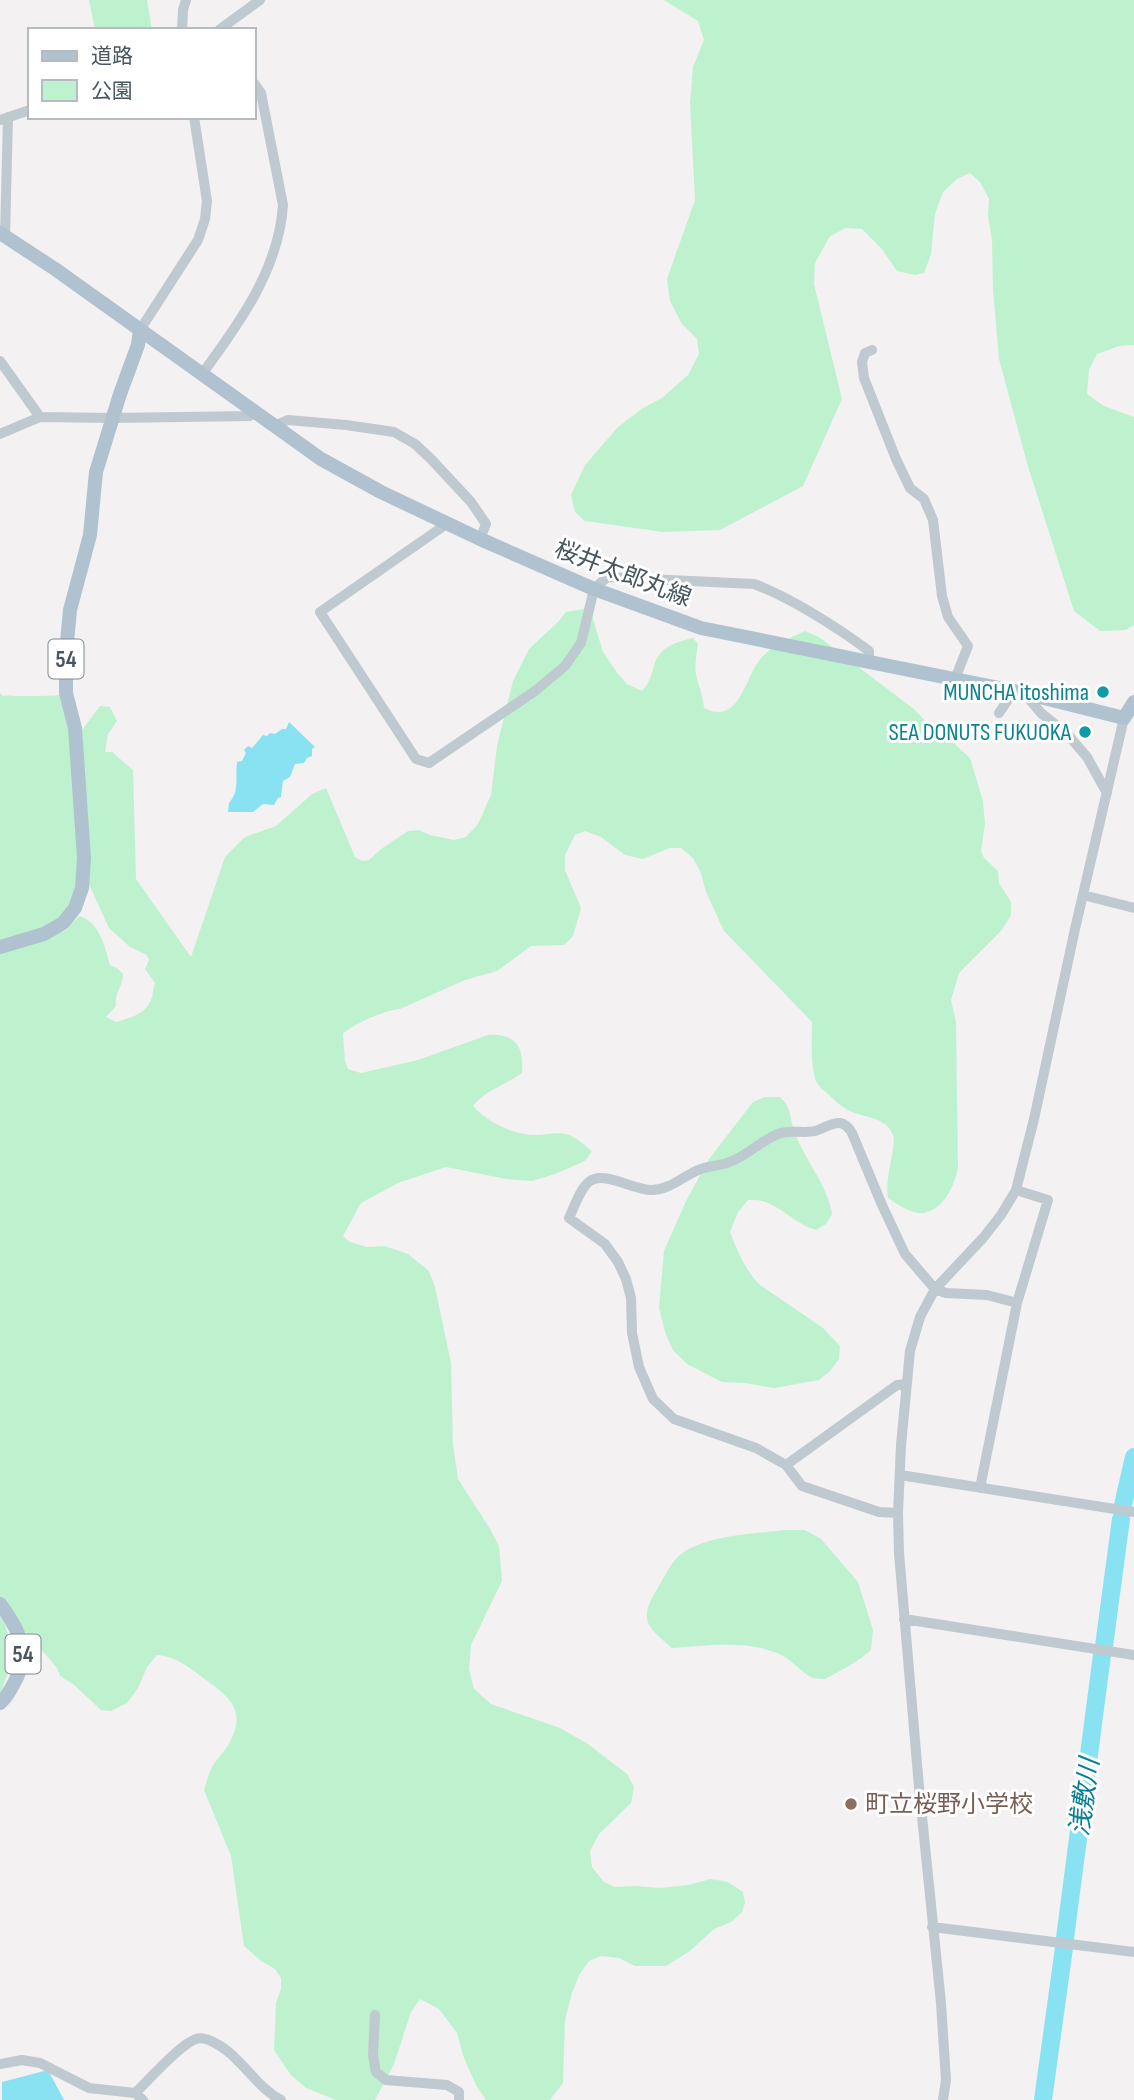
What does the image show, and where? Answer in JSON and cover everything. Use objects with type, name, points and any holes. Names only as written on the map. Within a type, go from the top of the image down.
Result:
[{"type":"main road","name":"桜井太郎丸線","points":[[3,234],[305,448],[347,474],[480,539],[594,589],[701,628],[1019,692],[1124,718]]},
{"type":"main road","name":"54","points":[[0,947],[44,934],[64,923],[75,908],[82,888],[84,858],[75,728],[66,693],[70,610],[90,535],[96,472],[141,330]]},
{"type":"main road","points":[[1124,718],[1134,702]]},
{"type":"main road","name":"54","points":[[0,1604],[14,1623],[23,1645],[23,1663],[0,1703]]},
{"type":"street","points":[[182,28],[186,0]]},
{"type":"street","points":[[223,28],[260,0]]},
{"type":"street","points":[[202,374],[257,292],[282,221],[283,205],[261,93],[256,86]]},
{"type":"street","points":[[3,234],[4,119],[28,111]]},
{"type":"street","points":[[141,330],[198,240],[205,219],[207,201],[194,119]]},
{"type":"street","points":[[872,350],[865,353],[862,362],[864,378],[906,478],[911,488],[924,499],[933,520],[942,596],[948,617],[968,646],[955,679]]},
{"type":"street","points":[[0,361],[40,417]]},
{"type":"street","points":[[0,434],[40,417],[250,416],[254,412]]},
{"type":"street","points":[[274,426],[288,420],[394,432],[415,444],[432,459],[471,502],[486,524],[480,539]]},
{"type":"street","points":[[448,523],[320,612],[416,759],[429,763],[535,691],[565,666],[581,643],[594,589],[607,577],[754,584],[772,590],[845,633],[869,651],[869,661]]},
{"type":"street","points":[[999,713],[1019,692],[1068,735],[1087,757],[1107,793]]},
{"type":"street","points":[[943,2100],[946,2080],[904,1619],[898,1513],[910,1351],[920,1317],[935,1289],[983,1238],[1016,1190],[1124,718]]},
{"type":"street","points":[[1083,895],[1134,908]]},
{"type":"street","points":[[898,1513],[879,1512],[802,1486],[786,1465],[756,1448],[674,1419],[653,1399],[639,1367],[632,1333],[631,1298],[626,1279],[605,1244],[569,1218],[585,1185],[597,1178],[604,1178],[639,1189],[655,1190],[703,1168],[734,1160],[781,1132],[806,1133],[842,1123],[852,1133],[905,1254],[935,1289],[946,1293],[987,1294],[1017,1303]]},
{"type":"street","points":[[980,1488],[1017,1303],[1048,1200],[1016,1190]]},
{"type":"street","points":[[786,1465],[897,1385],[906,1384]]},
{"type":"street","points":[[900,1475],[1134,1512]]},
{"type":"street","points":[[904,1619],[1134,1655]]},
{"type":"street","points":[[932,1927],[1134,1952]]},
{"type":"street","points":[[375,2015],[373,2055],[376,2071],[386,2080],[447,2085],[459,2092],[459,2100]]},
{"type":"street","points":[[0,2064],[22,2060],[40,2063],[89,2088],[139,2097],[183,2047],[196,2038],[208,2039],[236,2058],[259,2084],[281,2100]]},
{"type":"green space","points":[[89,0],[147,0],[152,28],[95,28]]},
{"type":"green space","points":[[664,0],[1134,0],[1134,345],[1119,346],[1097,354],[1089,370],[1087,394],[1104,406],[1134,417],[1134,625],[1126,630],[1100,631],[1074,611],[1027,463],[999,359],[989,199],[980,182],[970,173],[957,179],[943,192],[935,214],[931,254],[924,273],[915,275],[897,271],[881,248],[862,229],[846,228],[830,236],[815,263],[814,284],[842,399],[803,486],[720,530],[663,532],[585,521],[575,512],[571,495],[585,465],[618,427],[643,408],[662,398],[688,375],[699,354],[697,339],[682,324],[670,301],[667,279],[695,200],[690,103],[693,67],[704,40],[698,21]]},
{"type":"green space","points":[[583,609],[592,616],[603,652],[618,674],[627,684],[642,691],[660,654],[675,644],[693,638],[698,644],[696,671],[704,708],[716,712],[726,711],[734,705],[756,665],[772,649],[805,631],[819,637],[915,710],[970,758],[983,801],[985,824],[981,851],[984,858],[998,871],[999,883],[1011,902],[1011,915],[1002,930],[959,973],[951,1000],[956,1022],[958,1168],[947,1196],[937,1207],[923,1213],[909,1210],[888,1198],[894,1140],[890,1129],[879,1121],[845,1108],[818,1085],[812,1059],[812,1022],[724,931],[706,892],[701,873],[693,858],[681,848],[670,848],[643,859],[625,855],[601,837],[585,831],[575,835],[565,855],[565,870],[581,908],[573,936],[564,945],[531,946],[497,971],[465,980],[400,1009],[378,1015],[353,1026],[343,1034],[348,1069],[361,1073],[418,1060],[488,1035],[506,1037],[520,1049],[522,1073],[489,1092],[473,1106],[494,1122],[511,1130],[529,1135],[565,1134],[592,1151],[585,1161],[532,1181],[506,1179],[446,1167],[398,1183],[361,1203],[343,1236],[350,1242],[367,1247],[385,1246],[408,1254],[429,1271],[435,1287],[451,1363],[453,1444],[458,1479],[499,1546],[502,1581],[471,1645],[469,1669],[474,1689],[491,1704],[560,1728],[588,1744],[627,1774],[634,1787],[631,1803],[599,1834],[590,1851],[592,1867],[604,1882],[615,1887],[660,1888],[711,1879],[728,1882],[743,1892],[745,1903],[742,1912],[731,1922],[714,1929],[690,1951],[666,1966],[635,1966],[619,1958],[601,1956],[589,1961],[579,1975],[565,2020],[563,2083],[550,2100],[486,2100],[464,2058],[457,2033],[439,2009],[420,1999],[411,2012],[394,2064],[375,2100],[336,2100],[306,2088],[291,2075],[274,2050],[276,2003],[281,1989],[281,1978],[275,1969],[244,1946],[231,1856],[204,1790],[211,1769],[227,1747],[236,1725],[237,1717],[230,1701],[216,1687],[183,1664],[157,1655],[147,1667],[138,1688],[127,1703],[111,1711],[101,1710],[73,1684],[60,1676],[57,1668],[30,1636],[0,1608],[0,953],[67,930],[80,916],[87,919],[97,930],[110,965],[123,974],[116,1006],[106,1017],[116,1022],[131,1017],[145,1009],[151,1000],[155,983],[145,969],[149,960],[147,955],[130,947],[109,928],[86,878],[82,730],[100,706],[110,707],[117,721],[108,734],[105,752],[112,752],[133,770],[136,879],[191,957],[225,857],[245,837],[276,826],[312,794],[326,788],[355,857],[362,861],[369,860],[408,831],[419,830],[454,840],[466,837],[478,824],[491,795],[497,746],[513,681],[529,649],[566,612]]},
{"type":"green space","points":[[0,693],[3,696],[63,695],[70,737],[79,875],[68,906],[52,923],[0,941]]},
{"type":"green space","points":[[765,1097],[780,1097],[786,1104],[797,1138],[825,1191],[832,1214],[826,1224],[816,1230],[767,1203],[748,1200],[738,1212],[730,1232],[746,1267],[760,1285],[823,1328],[840,1346],[839,1359],[819,1380],[774,1388],[722,1382],[687,1364],[673,1350],[659,1308],[664,1251],[686,1201],[709,1159],[753,1102]]},
{"type":"green space","points":[[784,1530],[805,1530],[821,1539],[858,1582],[873,1630],[871,1650],[860,1659],[825,1679],[817,1679],[782,1655],[764,1649],[725,1645],[672,1648],[652,1629],[647,1617],[651,1601],[680,1555],[690,1548],[716,1539]]},
{"type":"green space","points":[[0,1617],[5,1624],[14,1657],[0,1694]]},
{"type":"water","points":[[289,722],[315,747],[312,749],[312,756],[304,763],[295,764],[290,777],[283,781],[281,797],[274,805],[263,804],[253,812],[228,812],[236,789],[237,762],[242,761],[246,753],[244,750],[248,746],[252,748],[263,735],[286,729]]},
{"type":"water","points":[[48,2070],[64,2100],[2,2100],[2,2082]]},
{"type":"waterway","name":"浅敷川","points":[[1123,1505],[1134,1457]]},
{"type":"waterway","name":"浅敷川","points":[[1104,1646],[1121,1519]]},
{"type":"waterway","name":"浅敷川","points":[[1065,1938],[1102,1655]]},
{"type":"waterway","name":"浅敷川","points":[[1043,2100],[1064,1948]]},
{"type":"place","name":"MUNCHA itoshima","points":[[1103,692]]},
{"type":"place","name":"SEA DONUTS FUKUOKA","points":[[1085,732]]},
{"type":"place","name":"町立桜野小学校","points":[[851,1804]]}]
